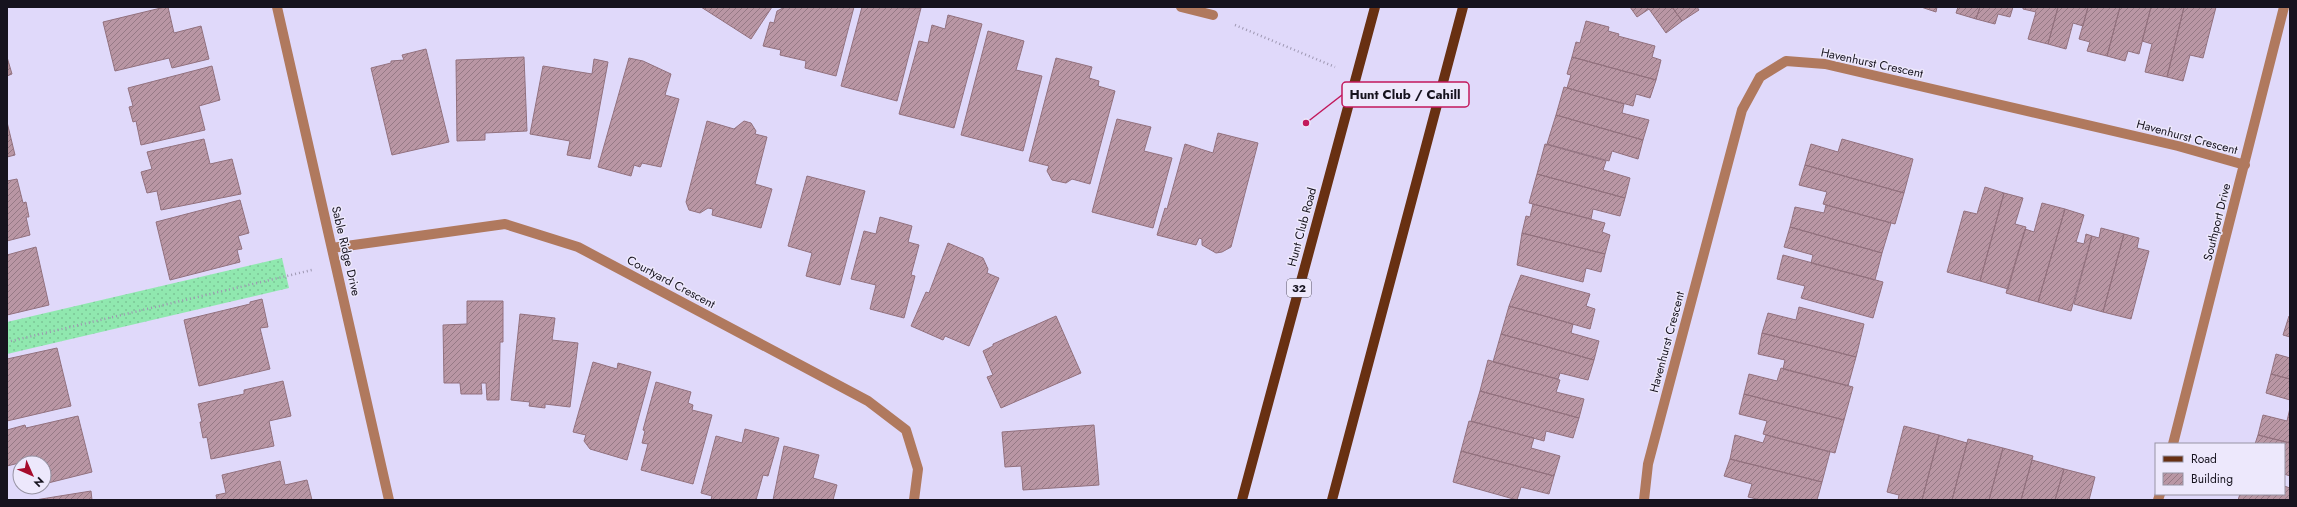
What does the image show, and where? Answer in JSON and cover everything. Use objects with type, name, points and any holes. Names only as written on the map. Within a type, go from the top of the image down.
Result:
[{"type":"main road","name":"Hunt Club Road","points":[[1242,500],[1375,7]]},
{"type":"main road","points":[[1332,500],[1463,7]]},
{"type":"street","name":"Sable Ridge Drive","points":[[277,7],[389,500]]},
{"type":"street","points":[[1182,7],[1213,15]]},
{"type":"street","name":"Southport Drive","points":[[2173,443],[2284,7]]},
{"type":"street","name":"Havenhurst Crescent","points":[[1644,500],[1648,464],[1742,110],[1760,77],[1786,61],[1825,64],[2178,146],[2245,165]]},
{"type":"street","name":"Courtyard Crescent","points":[[332,248],[505,224],[578,247],[868,401],[892,418],[906,430],[918,469],[914,500]]},
{"type":"path","points":[[1213,15],[1356,76]]},
{"type":"path","points":[[7,342],[335,264]]},
{"type":"green space","points":[[282,258],[289,288],[7,354],[7,322]]},
{"type":"building","points":[[168,7],[174,33],[201,26],[209,59],[172,68],[169,58],[115,71],[103,22]]},
{"type":"building","points":[[701,7],[772,7],[751,39]]},
{"type":"building","points":[[785,7],[854,7],[836,76],[805,68],[806,61],[780,55],[781,50],[763,46],[770,22],[774,23],[777,11]]},
{"type":"building","points":[[862,7],[921,8],[897,101],[841,86]]},
{"type":"building","points":[[1630,7],[1672,7],[1682,21],[1666,33],[1649,9],[1637,17]]},
{"type":"building","points":[[1672,7],[1697,7],[1699,10],[1682,21]]},
{"type":"building","points":[[1921,7],[1937,7],[1936,12]]},
{"type":"building","points":[[1958,7],[1980,7],[1976,19],[1956,13]]},
{"type":"building","points":[[1980,7],[2013,7],[2010,17],[1998,14],[1995,24],[1976,19]]},
{"type":"building","points":[[2023,7],[2058,7],[2048,44],[2028,39],[2036,12],[2023,9]]},
{"type":"building","points":[[2058,7],[2088,7],[2083,26],[2073,23],[2066,49],[2048,44]]},
{"type":"building","points":[[2088,7],[2120,7],[2107,56],[2087,51],[2090,42],[2079,39]]},
{"type":"building","points":[[2120,7],[2151,7],[2139,54],[2128,51],[2125,61],[2107,56]]},
{"type":"building","points":[[2151,7],[2184,7],[2167,77],[2145,72],[2152,44],[2142,41]]},
{"type":"building","points":[[2184,7],[2216,7],[2203,58],[2190,55],[2183,81],[2167,77]]},
{"type":"building","points":[[948,15],[982,24],[954,128],[899,114],[919,41],[928,43],[932,25],[945,29]]},
{"type":"building","points":[[1586,21],[1609,27],[1608,31],[1619,34],[1618,36],[1655,46],[1652,57],[1661,60],[1656,80],[1572,57],[1576,42],[1580,43]]},
{"type":"building","points":[[988,31],[1024,41],[1016,70],[1042,76],[1023,151],[961,135]]},
{"type":"building","points":[[426,49],[449,142],[392,155],[371,68],[391,63],[391,61],[404,60],[402,55]]},
{"type":"building","points":[[7,57],[12,74],[7,76]]},
{"type":"building","points":[[524,57],[527,131],[485,133],[485,140],[457,141],[456,60]]},
{"type":"building","points":[[1572,57],[1656,80],[1650,98],[1636,94],[1633,106],[1567,88],[1571,75],[1567,74]]},
{"type":"building","points":[[629,58],[643,61],[671,74],[665,95],[679,99],[661,167],[642,163],[640,167],[634,165],[631,176],[598,167]]},
{"type":"building","points":[[1056,58],[1092,67],[1089,78],[1099,81],[1098,86],[1115,91],[1090,184],[1072,179],[1066,183],[1052,180],[1047,171],[1049,166],[1029,161]]},
{"type":"building","points":[[594,59],[608,62],[590,159],[567,155],[570,141],[530,134],[543,66],[592,74]]},
{"type":"building","points":[[212,66],[220,100],[199,106],[205,130],[141,145],[136,121],[133,122],[129,107],[133,106],[128,88]]},
{"type":"building","points":[[1564,87],[1624,104],[1622,113],[1649,120],[1643,140],[1556,115]]},
{"type":"building","points":[[1556,115],[1643,140],[1638,159],[1612,151],[1609,161],[1547,144]]},
{"type":"building","points":[[1117,119],[1151,127],[1144,151],[1172,158],[1153,228],[1092,212]]},
{"type":"building","points":[[707,121],[734,129],[744,121],[751,123],[756,131],[755,134],[767,137],[755,184],[772,189],[761,228],[712,215],[713,209],[708,208],[700,213],[689,210],[686,202]]},
{"type":"building","points":[[7,122],[15,155],[7,157]]},
{"type":"building","points":[[1218,133],[1258,143],[1231,247],[1222,252],[1216,253],[1202,245],[1202,239],[1199,238],[1196,245],[1157,235],[1165,208],[1167,209],[1185,144],[1213,153]]},
{"type":"building","points":[[204,139],[210,164],[232,159],[241,194],[161,210],[157,191],[147,193],[141,172],[152,169],[147,152]]},
{"type":"building","points":[[1842,139],[1913,159],[1904,193],[1805,165],[1811,144],[1838,152]]},
{"type":"building","points":[[1545,144],[1606,161],[1603,170],[1630,178],[1625,198],[1537,174]]},
{"type":"building","points":[[1805,165],[1904,193],[1895,224],[1823,204],[1827,192],[1799,185]]},
{"type":"building","points":[[1537,174],[1625,198],[1620,216],[1593,209],[1591,219],[1529,203]]},
{"type":"building","points":[[807,176],[865,191],[840,285],[806,276],[812,253],[788,246]]},
{"type":"building","points":[[17,179],[23,203],[26,202],[29,217],[26,217],[30,235],[7,241],[7,181]]},
{"type":"building","points":[[1985,187],[2004,193],[1980,281],[1947,272],[1964,211],[1977,214]]},
{"type":"building","points":[[2004,193],[2023,198],[2015,224],[2026,227],[2008,289],[1980,281]]},
{"type":"building","points":[[240,200],[249,233],[238,236],[242,249],[237,250],[240,262],[170,280],[156,222]]},
{"type":"building","points":[[2042,203],[2065,209],[2038,302],[2006,293],[2025,229],[2034,232]]},
{"type":"building","points":[[1533,204],[1605,223],[1602,232],[1610,235],[1605,254],[1522,233],[1526,216],[1530,217]]},
{"type":"building","points":[[1826,205],[1891,223],[1882,253],[1790,227],[1795,207],[1824,213]]},
{"type":"building","points":[[2065,209],[2084,215],[2076,242],[2084,244],[2086,234],[2092,236],[2071,311],[2038,302]]},
{"type":"building","points":[[880,217],[912,226],[908,242],[919,245],[911,275],[915,276],[904,318],[870,309],[876,285],[851,279],[864,231],[876,234]]},
{"type":"building","points":[[1790,227],[1882,253],[1875,280],[1811,263],[1813,255],[1784,247]]},
{"type":"building","points":[[2101,228],[2124,234],[2103,312],[2074,304],[2092,236],[2099,238]]},
{"type":"building","points":[[1522,233],[1605,254],[1601,272],[1586,268],[1583,282],[1517,265]]},
{"type":"building","points":[[2124,234],[2139,238],[2137,248],[2149,251],[2131,319],[2103,312]]},
{"type":"building","points":[[948,243],[983,258],[988,269],[987,273],[999,278],[969,346],[945,336],[943,340],[911,326],[926,292],[929,293]]},
{"type":"building","points":[[36,247],[49,305],[7,315],[7,255]]},
{"type":"building","points":[[1783,255],[1883,282],[1873,318],[1801,298],[1805,286],[1777,279]]},
{"type":"building","points":[[1521,275],[1590,294],[1586,306],[1595,309],[1590,329],[1509,306]]},
{"type":"building","points":[[262,299],[268,327],[260,328],[270,369],[199,386],[184,320],[250,304],[250,302]]},
{"type":"building","points":[[467,301],[503,301],[503,342],[500,342],[499,400],[487,400],[486,383],[481,383],[482,394],[461,394],[460,383],[444,383],[443,325],[467,324]]},
{"type":"building","points":[[1509,306],[1573,324],[1571,333],[1599,341],[1594,360],[1501,334]]},
{"type":"building","points":[[1799,307],[1864,324],[1856,357],[1762,333],[1768,313],[1796,320]]},
{"type":"building","points":[[520,314],[555,318],[552,340],[578,343],[570,407],[545,404],[545,408],[529,406],[530,402],[511,400]]},
{"type":"building","points":[[1056,316],[1081,373],[1001,408],[987,377],[993,375],[983,351],[993,346],[993,344]]},
{"type":"building","points":[[2290,316],[2290,337],[2283,335]]},
{"type":"building","points":[[1762,333],[1856,357],[1848,386],[1783,369],[1785,360],[1758,354]]},
{"type":"building","points":[[1501,334],[1594,360],[1588,380],[1560,373],[1558,379],[1493,362]]},
{"type":"building","points":[[57,348],[71,406],[7,421],[7,359]]},
{"type":"building","points":[[2276,354],[2290,358],[2290,379],[2271,374]]},
{"type":"building","points":[[1488,360],[1560,380],[1556,392],[1584,399],[1579,418],[1480,391]]},
{"type":"building","points":[[593,362],[617,369],[618,363],[651,372],[627,460],[590,449],[584,441],[586,435],[573,432]]},
{"type":"building","points":[[1781,368],[1853,387],[1844,420],[1744,394],[1749,374],[1777,381]]},
{"type":"building","points":[[2271,374],[2290,379],[2290,400],[2266,393]]},
{"type":"building","points":[[283,381],[291,416],[269,421],[274,446],[211,459],[207,437],[203,438],[200,422],[202,422],[198,404],[244,394],[244,390]]},
{"type":"building","points":[[656,382],[691,392],[688,403],[693,405],[692,410],[712,415],[693,484],[641,470],[648,444],[642,443],[645,431],[643,430]]},
{"type":"building","points":[[1480,391],[1579,418],[1573,438],[1546,431],[1544,441],[1471,421]]},
{"type":"building","points":[[1744,394],[1844,420],[1835,453],[1763,434],[1767,421],[1739,414]]},
{"type":"building","points":[[2290,408],[2290,443],[2258,435],[2263,415],[2287,421]]},
{"type":"building","points":[[78,416],[92,472],[52,482],[52,455],[12,455],[12,465],[7,466],[7,430],[25,425],[26,428]]},
{"type":"building","points":[[1469,421],[1534,438],[1531,448],[1560,456],[1554,476],[1461,451]]},
{"type":"building","points":[[1094,425],[1099,485],[1023,490],[1021,466],[1005,467],[1002,432]]},
{"type":"building","points":[[1904,426],[1939,435],[1922,500],[1898,500],[1899,495],[1887,492]]},
{"type":"building","points":[[745,429],[779,438],[768,476],[763,475],[756,500],[711,500],[712,496],[701,493],[716,436],[742,443]]},
{"type":"building","points":[[1735,435],[1763,443],[1766,435],[1830,452],[1822,482],[1730,459]]},
{"type":"building","points":[[1939,435],[1967,443],[1952,500],[1922,500]]},
{"type":"building","points":[[2258,435],[2290,443],[2290,476],[2285,474],[2285,443],[2255,443]]},
{"type":"building","points":[[1968,439],[2003,448],[1989,500],[1952,500]]},
{"type":"building","points":[[784,446],[819,455],[813,478],[837,485],[833,500],[773,500]]},
{"type":"building","points":[[2003,448],[2033,456],[2021,500],[1989,500]]},
{"type":"building","points":[[1461,451],[1554,476],[1549,494],[1521,487],[1517,500],[1453,482]]},
{"type":"building","points":[[1730,459],[1822,482],[1817,500],[1761,500],[1748,497],[1752,484],[1724,476]]},
{"type":"building","points":[[2032,460],[2064,469],[2055,500],[2021,500]]},
{"type":"building","points":[[280,461],[285,485],[307,480],[312,500],[217,500],[216,495],[226,493],[222,475]]},
{"type":"building","points":[[2064,469],[2095,477],[2089,500],[2055,500]]},
{"type":"building","points":[[2285,486],[2290,488],[2290,500],[2238,500],[2240,495],[2285,495]]},
{"type":"building","points":[[91,491],[92,500],[35,500]]},
{"type":"place","name":"Hunt Club / Cahill","points":[[1306,123]]}]
